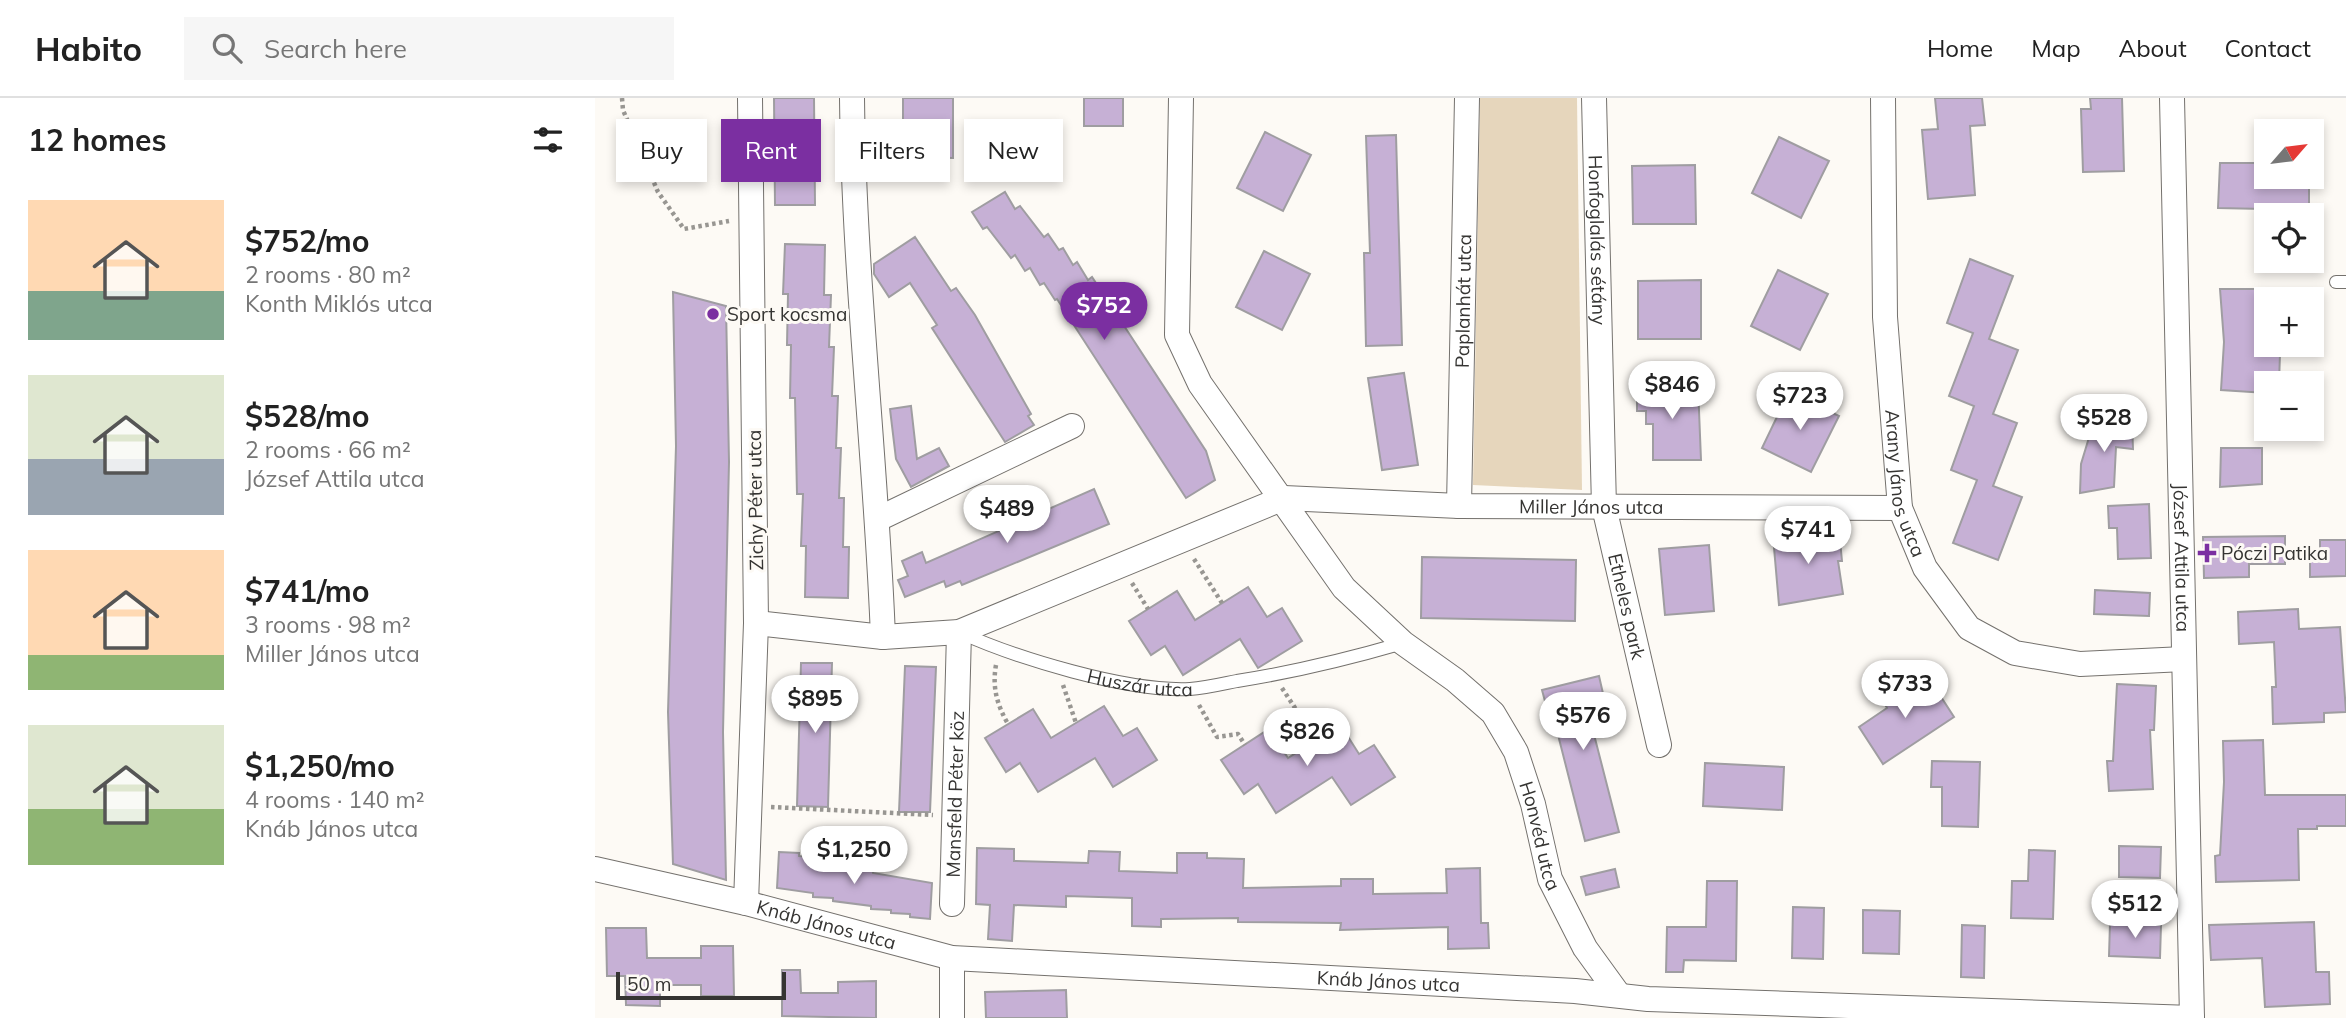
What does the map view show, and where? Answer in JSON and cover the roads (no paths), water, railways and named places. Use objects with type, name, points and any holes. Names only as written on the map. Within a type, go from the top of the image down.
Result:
[{"type":"street","name":"Zichy Péter utca","points":[[746,903],[756,623],[750,98]]},
{"type":"street","points":[[852,98],[853,201],[878,519],[883,638]]},
{"type":"street","name":"Honvéd utca","points":[[1181,98],[1177,335],[1200,384],[1284,498],[1344,588],[1403,643],[1455,680],[1493,713],[1517,752],[1533,803],[1550,879],[1585,948],[1619,995]]},
{"type":"street","name":"Paplanhát utca","points":[[1459,506],[1467,98]]},
{"type":"street","name":"Honfoglalás sétány","points":[[1594,98],[1604,507]]},
{"type":"street","name":"Arany János utca","points":[[1882,98],[1885,317],[1900,508],[1925,568],[1969,628],[2015,653],[2080,664],[2184,659]]},
{"type":"street","name":"József Attila utca","points":[[2172,98],[2192,1018]]},
{"type":"street","points":[[878,519],[1072,426]]},
{"type":"street","name":"Miller János utca","points":[[1284,498],[1459,506],[1900,508]]},
{"type":"street","name":"Huszár utca","points":[[756,623],[883,638],[959,632],[1284,498]]},
{"type":"street","name":"Etheles park","points":[[1604,507],[1659,745]]},
{"type":"street","name":"Mansfeld Péter köz","points":[[952,904],[959,632]]},
{"type":"street","name":"Knáb János utca","points":[[595,869],[746,903],[952,958],[1575,991],[1619,995],[1648,1009],[2192,1018]]},
{"type":"street","points":[[1575,991],[1585,948]]},
{"type":"street","points":[[952,958],[952,1018]]},
{"type":"lane","name":"Huszár utca","points":[[959,632],[999,650],[1063,667],[1137,684],[1189,689],[1325,666],[1403,643]]},
{"type":"place","name":"Sport kocsma","points":[[713,314]]},
{"type":"place","name":"Póczi Patika","points":[[2207,553]]}]
